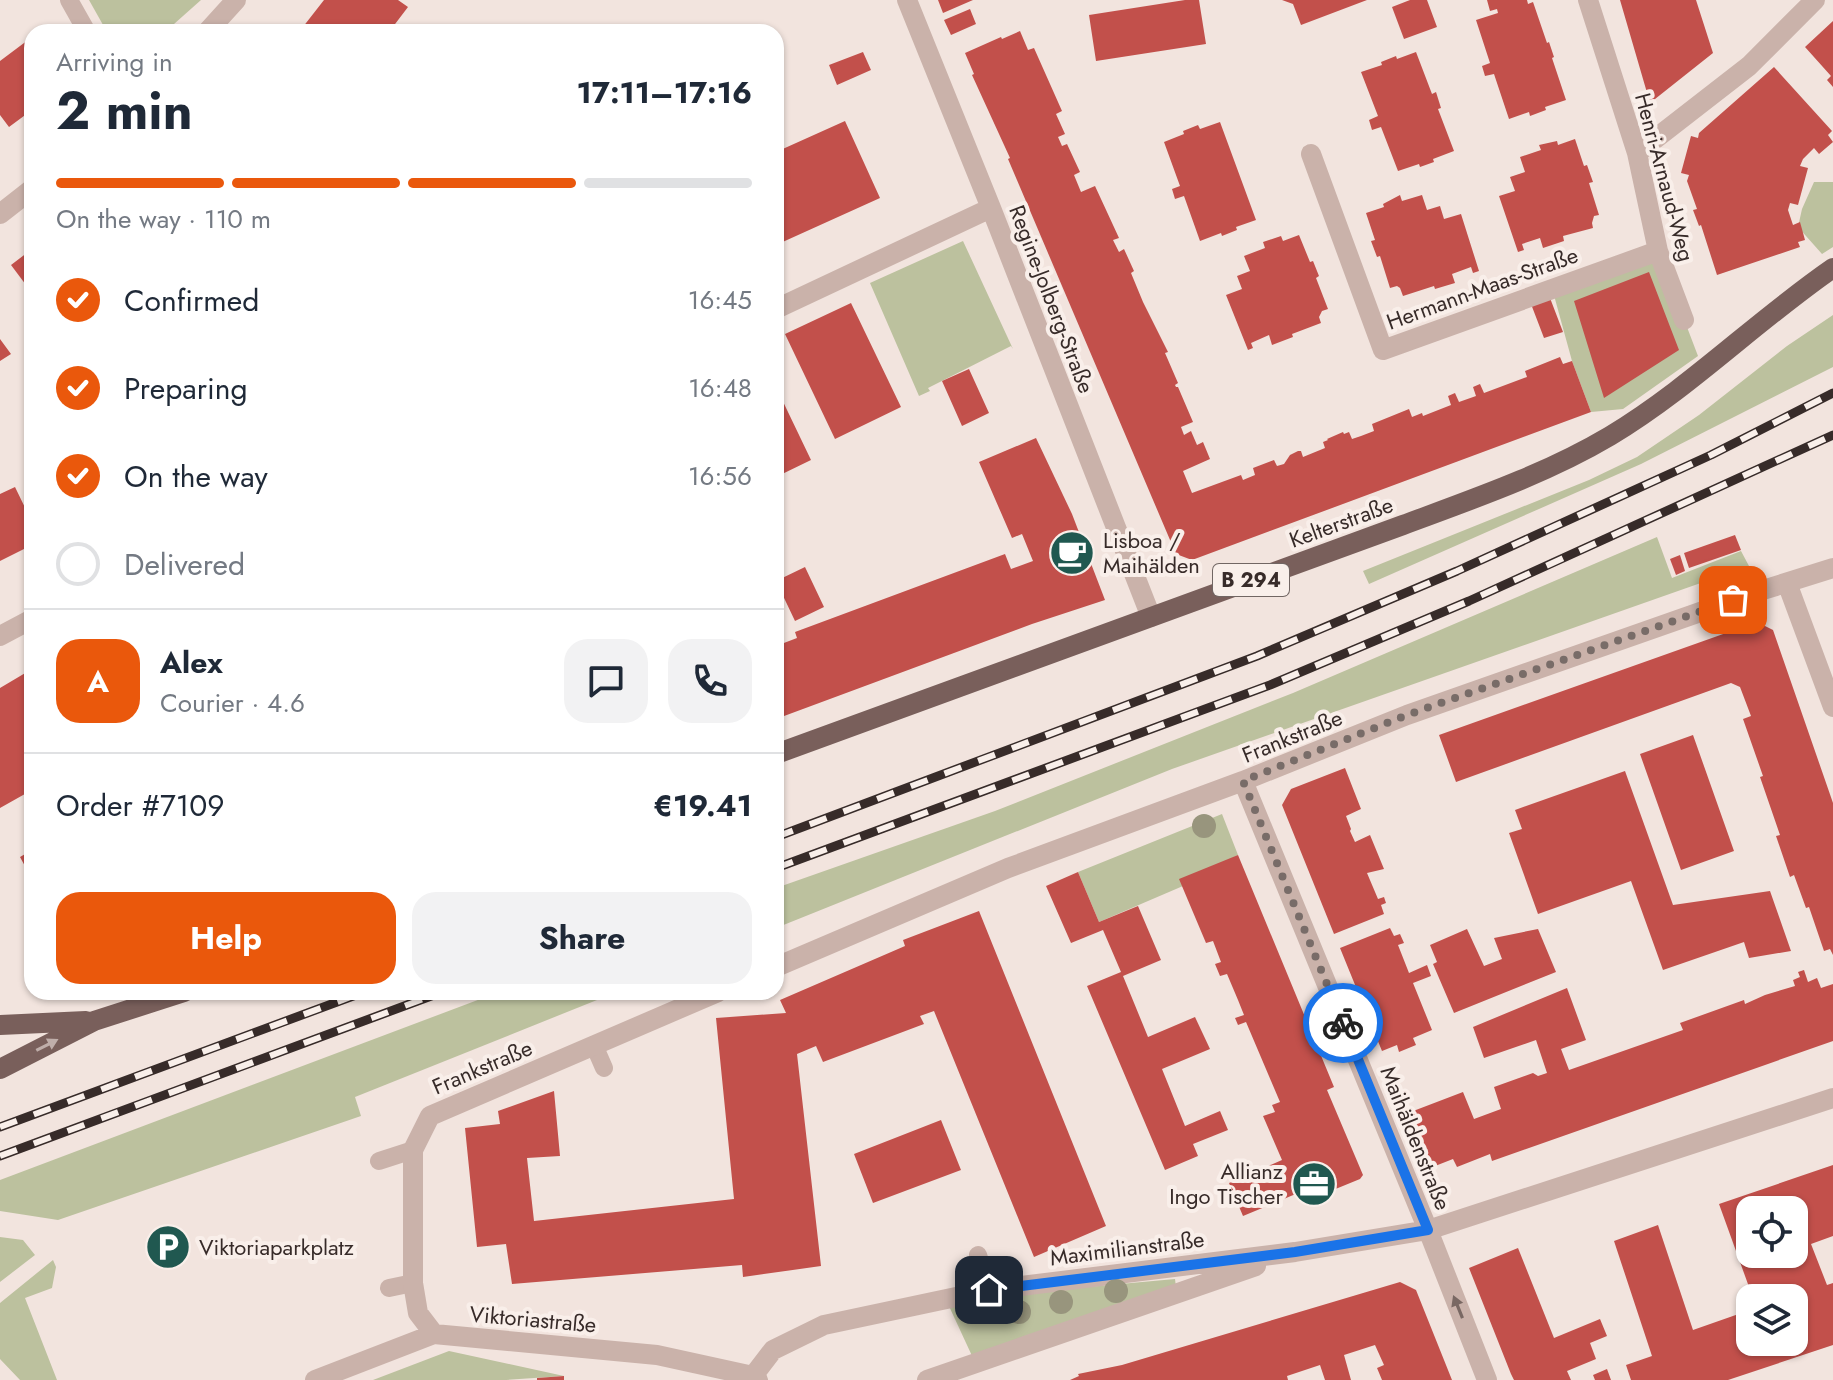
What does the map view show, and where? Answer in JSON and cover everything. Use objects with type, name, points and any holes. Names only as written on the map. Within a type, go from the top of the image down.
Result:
[{"type":"main road","name":"Kelterstraße","points":[[784,751],[1486,494],[1590,448],[1655,407],[1792,296],[1833,268]]},
{"type":"main road","points":[[0,1069],[94,1021],[159,1000]]},
{"type":"main road","points":[[0,1025],[94,1021]]},
{"type":"street","points":[[214,24],[236,0]]},
{"type":"street","name":"Regine-Jolberg-Straße","points":[[907,0],[1151,617]]},
{"type":"street","name":"Henri-Arnaud-Weg","points":[[1588,0],[1637,153],[1658,251],[1684,320]]},
{"type":"street","points":[[1637,153],[1749,66],[1815,0]]},
{"type":"street","name":"Hermann-Maas-Straße","points":[[1311,154],[1383,350],[1658,251]]},
{"type":"street","points":[[0,214],[24,195]]},
{"type":"street","points":[[784,305],[991,208]]},
{"type":"street","name":"Frankstraße","points":[[784,964],[1008,868],[1243,781],[1407,715],[1767,588],[1833,568]]},
{"type":"street","points":[[1787,583],[1833,707]]},
{"type":"street","points":[[0,636],[24,623]]},
{"type":"street","name":"Maihäldenstraße","points":[[1243,781],[1487,1380]]},
{"type":"street","name":"Frankstraße","points":[[434,1334],[418,1313],[413,1283],[413,1150],[430,1116],[699,1000]]},
{"type":"street","name":"Maximilianstraße","points":[[755,1378],[773,1350],[824,1325],[854,1322],[989,1290],[1295,1252],[1428,1230],[1833,1098]]},
{"type":"street","name":"Maximilianstraße","points":[[927,1380],[1295,1252]]},
{"type":"street","name":"Viktoriastraße","points":[[315,1380],[434,1334],[657,1355],[755,1378]]},
{"type":"lane","points":[[69,0],[82,24]]},
{"type":"lane","points":[[594,1045],[604,1068]]},
{"type":"lane","points":[[379,1161],[413,1150]]},
{"type":"lane","points":[[978,1255],[989,1290]]},
{"type":"lane","points":[[389,1288],[413,1283]]},
{"type":"green space","points":[[89,0],[201,0],[174,24],[102,24]]},
{"type":"green space","points":[[1814,182],[1833,182],[1833,247],[1822,254],[1798,227]]},
{"type":"green space","points":[[963,241],[1013,349],[1011,346],[928,388],[930,391],[919,396],[870,283]]},
{"type":"green space","points":[[1658,251],[1698,356],[1623,409],[1591,412],[1572,361],[1552,288]]},
{"type":"green space","points":[[1833,315],[1833,367],[1641,464],[1369,584],[1363,571],[1589,480],[1637,457]]},
{"type":"green space","points":[[1657,537],[1672,578],[1741,551],[1749,566],[1172,769],[784,925],[784,885],[995,811],[1293,693]]},
{"type":"green space","points":[[1222,814],[1238,855],[1183,886],[1099,922],[1078,872]]},
{"type":"green space","points":[[478,1000],[597,1000],[355,1097],[361,1116],[58,1220],[0,1211],[0,1180]]},
{"type":"green space","points":[[0,1237],[23,1240],[35,1255],[0,1282]]},
{"type":"green space","points":[[53,1260],[56,1267],[52,1288],[25,1298],[57,1380],[20,1380],[0,1359],[0,1303]]},
{"type":"green space","points":[[1175,1279],[1177,1295],[973,1358],[948,1304],[990,1296]]},
{"type":"green space","points":[[449,1351],[564,1376],[506,1380],[373,1380]]},
{"type":"building","points":[[324,0],[398,0],[408,7],[395,24],[305,24]]},
{"type":"building","points":[[938,0],[973,0],[943,13]]},
{"type":"building","points":[[1199,0],[1206,44],[1096,61],[1089,15]]},
{"type":"building","points":[[1282,0],[1367,0],[1301,25],[1293,4]]},
{"type":"building","points":[[1410,0],[1427,0],[1437,27],[1404,39],[1392,7]]},
{"type":"building","points":[[1487,0],[1533,2],[1566,100],[1530,116],[1529,112],[1509,119],[1494,74],[1485,76],[1482,66],[1490,63],[1476,20],[1498,13],[1497,9],[1490,11]]},
{"type":"building","points":[[1620,0],[1696,0],[1713,53],[1650,103]]},
{"type":"building","points":[[970,9],[976,24],[951,35],[944,20]]},
{"type":"building","points":[[1833,21],[1833,87],[1827,80],[1831,76],[1805,47]]},
{"type":"building","points":[[1020,31],[1028,50],[1034,48],[1062,111],[1056,114],[1065,134],[1058,137],[1062,146],[1067,144],[1080,172],[1074,175],[1081,192],[1095,186],[1119,238],[1113,240],[1119,252],[1124,249],[1143,302],[1168,352],[1165,353],[1178,383],[1175,385],[1193,422],[1181,427],[1184,435],[1191,431],[1197,445],[1203,442],[1210,459],[1183,471],[1192,493],[1241,475],[1243,480],[1255,475],[1253,468],[1274,460],[1277,466],[1284,464],[1290,455],[1298,451],[1303,457],[1325,448],[1323,442],[1343,432],[1349,432],[1352,439],[1374,431],[1372,424],[1409,409],[1412,417],[1422,413],[1423,416],[1451,405],[1448,396],[1455,393],[1459,402],[1476,396],[1473,387],[1480,384],[1484,393],[1527,377],[1525,371],[1560,357],[1563,364],[1572,361],[1591,412],[1192,560],[1176,554],[965,53]]},
{"type":"building","points":[[24,43],[24,116],[9,127],[0,115],[0,61]]},
{"type":"building","points":[[863,52],[871,70],[837,85],[829,65]]},
{"type":"building","points":[[1416,52],[1432,94],[1436,92],[1441,108],[1438,109],[1454,151],[1420,167],[1419,164],[1398,171],[1381,127],[1372,130],[1369,120],[1378,116],[1361,72],[1396,56],[1397,59]]},
{"type":"building","points":[[1774,67],[1832,131],[1828,135],[1833,142],[1819,154],[1814,148],[1800,166],[1808,168],[1798,205],[1790,203],[1788,210],[1793,225],[1800,222],[1805,240],[1798,242],[1800,247],[1717,275],[1693,210],[1697,209],[1687,181],[1689,175],[1681,173],[1691,136],[1698,138],[1699,133]]},
{"type":"building","points":[[845,121],[880,198],[784,241],[784,148]]},
{"type":"building","points":[[1220,122],[1256,220],[1222,236],[1221,233],[1200,241],[1184,196],[1175,199],[1172,189],[1180,186],[1164,142],[1198,125],[1200,129]]},
{"type":"building","points":[[1575,139],[1593,182],[1589,183],[1599,215],[1594,216],[1593,228],[1563,236],[1564,241],[1543,248],[1540,238],[1522,244],[1524,250],[1518,252],[1499,196],[1515,191],[1510,177],[1525,172],[1520,157],[1541,150],[1539,145],[1557,141],[1558,145]]},
{"type":"building","points":[[1400,195],[1402,201],[1422,195],[1427,210],[1440,206],[1444,219],[1461,214],[1479,271],[1473,273],[1471,267],[1452,274],[1455,283],[1403,296],[1397,286],[1390,288],[1380,256],[1377,257],[1371,241],[1375,240],[1366,213],[1384,207],[1383,204]]},
{"type":"building","points":[[1299,235],[1319,276],[1316,278],[1328,309],[1322,311],[1319,317],[1321,323],[1272,345],[1269,335],[1251,343],[1253,348],[1248,350],[1226,295],[1242,289],[1237,276],[1250,271],[1244,256],[1265,248],[1263,242],[1281,236],[1283,241]]},
{"type":"building","points":[[24,255],[24,282],[11,265]]},
{"type":"building","points":[[1649,272],[1679,350],[1604,398],[1574,301]]},
{"type":"building","points":[[1550,298],[1563,332],[1544,338],[1531,304]]},
{"type":"building","points":[[851,303],[901,407],[835,439],[785,334]]},
{"type":"building","points":[[0,339],[11,354],[0,361]]},
{"type":"building","points":[[969,369],[989,413],[962,426],[942,381]]},
{"type":"building","points":[[784,404],[811,460],[784,473]]},
{"type":"building","points":[[1036,438],[1072,514],[1105,600],[784,716],[784,643],[797,638],[795,632],[1005,554],[1011,569],[1033,561],[1022,534],[1012,538],[979,462]]},
{"type":"building","points":[[15,487],[24,506],[24,549],[0,561],[0,494]]},
{"type":"building","points":[[1735,535],[1741,550],[1689,568],[1684,553]]},
{"type":"building","points":[[1680,555],[1685,571],[1676,575],[1670,559]]},
{"type":"building","points":[[805,567],[824,607],[795,621],[784,598],[784,577]]},
{"type":"building","points":[[1757,622],[1773,630],[1833,803],[1833,955],[1830,949],[1824,951],[1809,907],[1806,908],[1794,875],[1790,877],[1776,836],[1780,835],[1760,777],[1763,776],[1743,719],[1751,716],[1740,687],[1731,683],[1456,782],[1439,735]]},
{"type":"building","points":[[24,674],[24,794],[0,808],[0,688]]},
{"type":"building","points":[[1693,735],[1734,851],[1681,870],[1640,754]]},
{"type":"building","points":[[1345,768],[1361,809],[1346,816],[1350,831],[1355,842],[1370,835],[1384,869],[1367,873],[1378,899],[1384,897],[1386,903],[1381,905],[1384,914],[1334,934],[1282,805],[1291,789]]},
{"type":"building","points":[[1625,771],[1673,905],[1770,891],[1791,951],[1749,958],[1744,942],[1663,970],[1631,881],[1538,914],[1509,833],[1522,829],[1515,810]]},
{"type":"building","points":[[1238,855],[1334,1087],[1327,1090],[1363,1175],[1316,1197],[1310,1188],[1243,1216],[1229,1183],[1282,1160],[1263,1116],[1275,1112],[1272,1105],[1280,1102],[1246,1022],[1238,1025],[1235,1018],[1244,1015],[1238,1000],[1227,974],[1220,976],[1215,964],[1221,962],[1213,941],[1206,943],[1179,879]]},
{"type":"building","points":[[1078,872],[1099,922],[1138,906],[1161,960],[1123,976],[1148,1037],[1195,1017],[1210,1049],[1162,1069],[1185,1126],[1220,1111],[1228,1130],[1193,1144],[1198,1156],[1165,1170],[1087,986],[1121,972],[1103,930],[1071,943],[1046,886]]},
{"type":"building","points":[[979,911],[1106,1226],[1034,1257],[934,1011],[920,1016],[924,1024],[823,1062],[816,1046],[797,1054],[821,1266],[743,1277],[742,1265],[512,1284],[506,1244],[477,1247],[465,1128],[500,1124],[498,1111],[554,1091],[560,1156],[527,1158],[534,1221],[734,1199],[716,1018],[786,1013],[780,1000],[905,946],[903,940]]},
{"type":"building","points":[[1390,928],[1394,936],[1400,934],[1404,943],[1398,945],[1409,973],[1427,965],[1431,976],[1413,983],[1432,1030],[1413,1038],[1416,1045],[1399,1052],[1397,1045],[1382,1051],[1340,948]]},
{"type":"building","points":[[1467,929],[1484,966],[1502,959],[1494,938],[1538,929],[1556,972],[1454,1013],[1433,964],[1437,962],[1430,945]]},
{"type":"building","points":[[1804,970],[1808,982],[1817,978],[1821,988],[1833,984],[1833,1041],[1492,1161],[1490,1154],[1457,1167],[1453,1159],[1430,1168],[1408,1113],[1463,1092],[1474,1119],[1501,1109],[1494,1087],[1533,1073],[1538,1076],[1547,1073],[1536,1040],[1484,1058],[1473,1027],[1567,988],[1586,1040],[1561,1049],[1569,1070],[1683,1030],[1680,1023],[1795,986],[1793,980],[1800,977],[1798,972]]},
{"type":"building","points":[[941,1120],[961,1170],[873,1203],[854,1154]]},
{"type":"building","points":[[1833,1165],[1833,1236],[1811,1244],[1827,1285],[1833,1283],[1833,1345],[1808,1353],[1808,1284],[1748,1284],[1742,1268],[1808,1268],[1808,1196],[1742,1196]]},
{"type":"building","points":[[1736,1198],[1736,1251],[1719,1204]]},
{"type":"building","points":[[1658,1225],[1693,1330],[1736,1315],[1736,1356],[1800,1356],[1728,1380],[1631,1380],[1626,1365],[1652,1356],[1614,1241]]},
{"type":"building","points":[[1518,1248],[1554,1338],[1600,1319],[1607,1336],[1590,1343],[1596,1359],[1567,1371],[1571,1380],[1514,1380],[1511,1374],[1469,1268]]},
{"type":"building","points":[[1400,1282],[1416,1290],[1452,1380],[1382,1380],[1377,1368],[1384,1365],[1375,1345],[1344,1355],[1351,1380],[1325,1380],[1320,1365],[1287,1376],[1288,1380],[1070,1380],[1078,1374],[1122,1365]]},
{"type":"building","points":[[1607,1369],[1611,1380],[1595,1380],[1593,1375]]},
{"type":"building","points":[[564,1376],[564,1380],[537,1380],[537,1378]]},
{"type":"railway","points":[[784,834],[1257,656],[1457,571],[1711,455],[1833,393]]},
{"type":"railway","points":[[784,865],[1270,685],[1469,601],[1833,435]]},
{"type":"railway","points":[[0,1127],[342,1000]]},
{"type":"railway","points":[[0,1156],[420,1000]]},
{"type":"way so far","points":[[1343,1023],[1243,781],[1407,715],[1733,600]]},
{"type":"place","name":"Lisboa / Maihälden","points":[[1072,553]]},
{"type":"place","name":"Allianz Ingo Tischer","points":[[1314,1184]]},
{"type":"place","name":"Viktoriaparkplatz","points":[[168,1247]]},
{"type":"route","points":[[989,1290],[1295,1252],[1428,1230],[1343,1023]]}]
